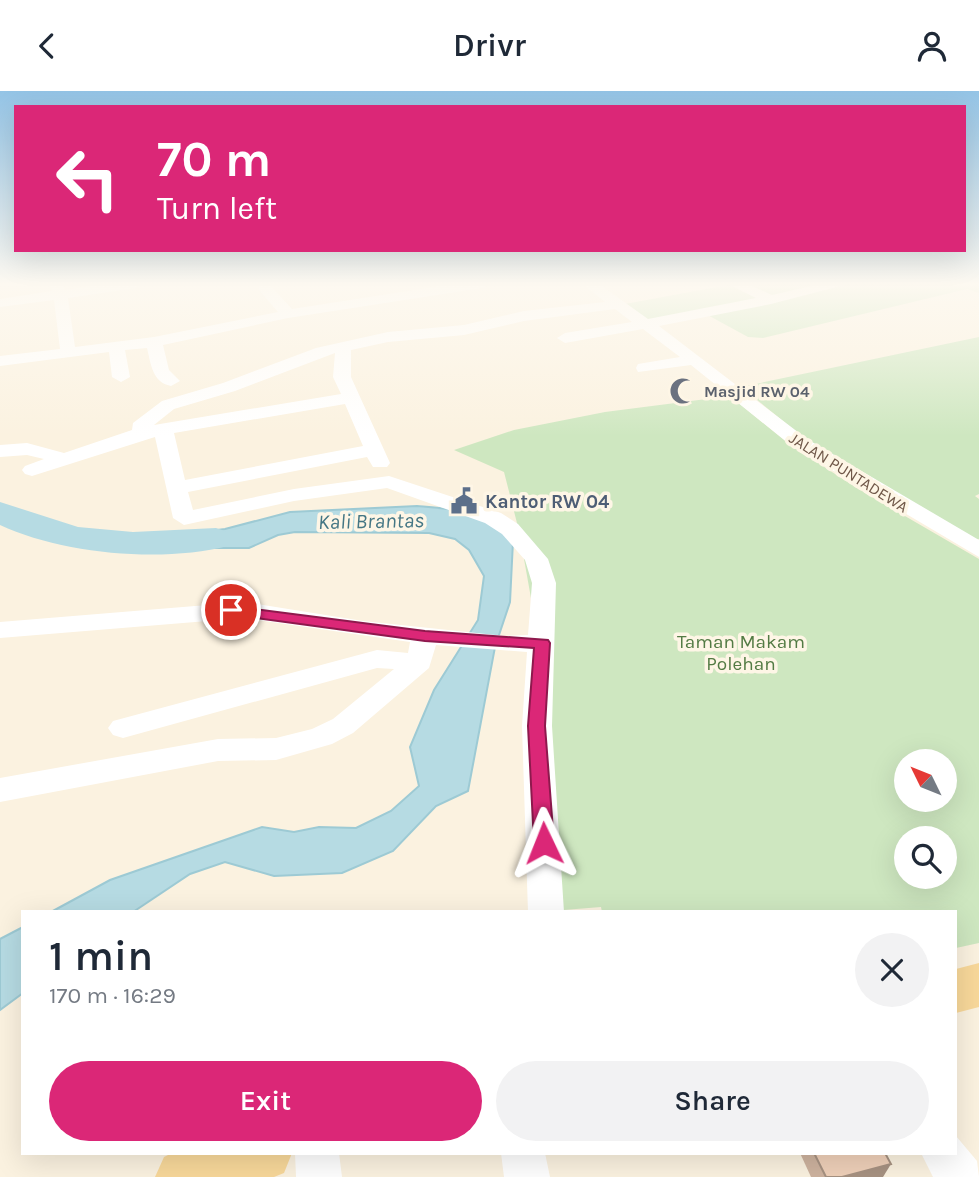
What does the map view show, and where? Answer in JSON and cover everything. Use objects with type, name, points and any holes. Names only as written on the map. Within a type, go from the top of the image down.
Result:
[{"type":"main road","points":[[957,991],[979,985]]},
{"type":"main road","points":[[184,1177],[257,1155]]},
{"type":"street","points":[[65,335],[68,351]]},
{"type":"street","points":[[0,361],[154,342],[189,335]]},
{"type":"street","points":[[376,335],[381,342]]},
{"type":"street","points":[[142,433],[140,427],[163,408],[226,395],[312,354],[432,335]]},
{"type":"street","points":[[565,338],[586,335]]},
{"type":"street","name":"JALAN PUNTADEWA","points":[[662,335],[800,443],[979,550]]},
{"type":"street","points":[[154,342],[161,372],[171,381]]},
{"type":"street","points":[[116,346],[121,377]]},
{"type":"street","points":[[343,347],[342,377],[372,450],[389,482]]},
{"type":"street","points":[[644,368],[694,359]]},
{"type":"street","points":[[32,470],[142,433],[350,398]]},
{"type":"street","points":[[163,429],[184,518],[294,495],[389,482],[493,518],[510,529],[536,559],[544,583],[537,726],[546,910]]},
{"type":"street","points":[[0,451],[27,449],[62,458]]},
{"type":"street","points":[[177,488],[372,450]]},
{"type":"street","points":[[0,630],[244,610],[433,645],[542,643]]},
{"type":"street","points":[[123,728],[433,645]]},
{"type":"street","points":[[0,790],[218,750],[276,749],[321,737],[343,726],[433,645]]},
{"type":"street","points":[[317,1155],[319,1177]]},
{"type":"street","points":[[523,1155],[527,1177]]},
{"type":"street","points":[[944,1155],[961,1177]]},
{"type":"green space","points":[[744,335],[777,335],[763,338]]},
{"type":"green space","points":[[979,337],[979,494],[975,496],[979,499],[979,539],[973,541],[804,438],[741,387]]},
{"type":"green space","name":"Taman Makam Polehan","points":[[730,396],[789,444],[855,487],[979,559],[979,943],[957,948],[957,910],[602,910],[601,907],[539,910],[544,671],[519,531],[504,472],[454,450],[514,430],[605,412]]},
{"type":"water","points":[[417,506],[446,509],[479,517],[513,541],[510,602],[495,647],[468,791],[436,806],[393,851],[342,873],[274,876],[225,862],[190,874],[136,910],[55,910],[110,880],[262,827],[294,832],[319,827],[356,828],[391,811],[419,786],[410,747],[434,690],[478,620],[484,576],[469,550],[455,539],[429,533],[295,532],[278,535],[249,548],[161,548],[163,537],[225,529],[290,512]]},
{"type":"water","points":[[21,928],[21,994],[0,1010],[0,939]]},
{"type":"building","points":[[815,1155],[886,1155],[891,1164],[842,1177],[826,1177]]},
{"type":"waterway","name":"Kali Brantas","points":[[0,512],[25,524],[78,538],[133,542],[216,539]]},
{"type":"place","name":"Masjid RW 04","points":[[683,391]]},
{"type":"place","name":"Kantor RW 04","points":[[464,501]]},
{"type":"route","points":[[231,610],[425,636],[505,643],[542,643],[537,726],[544,843]]}]
